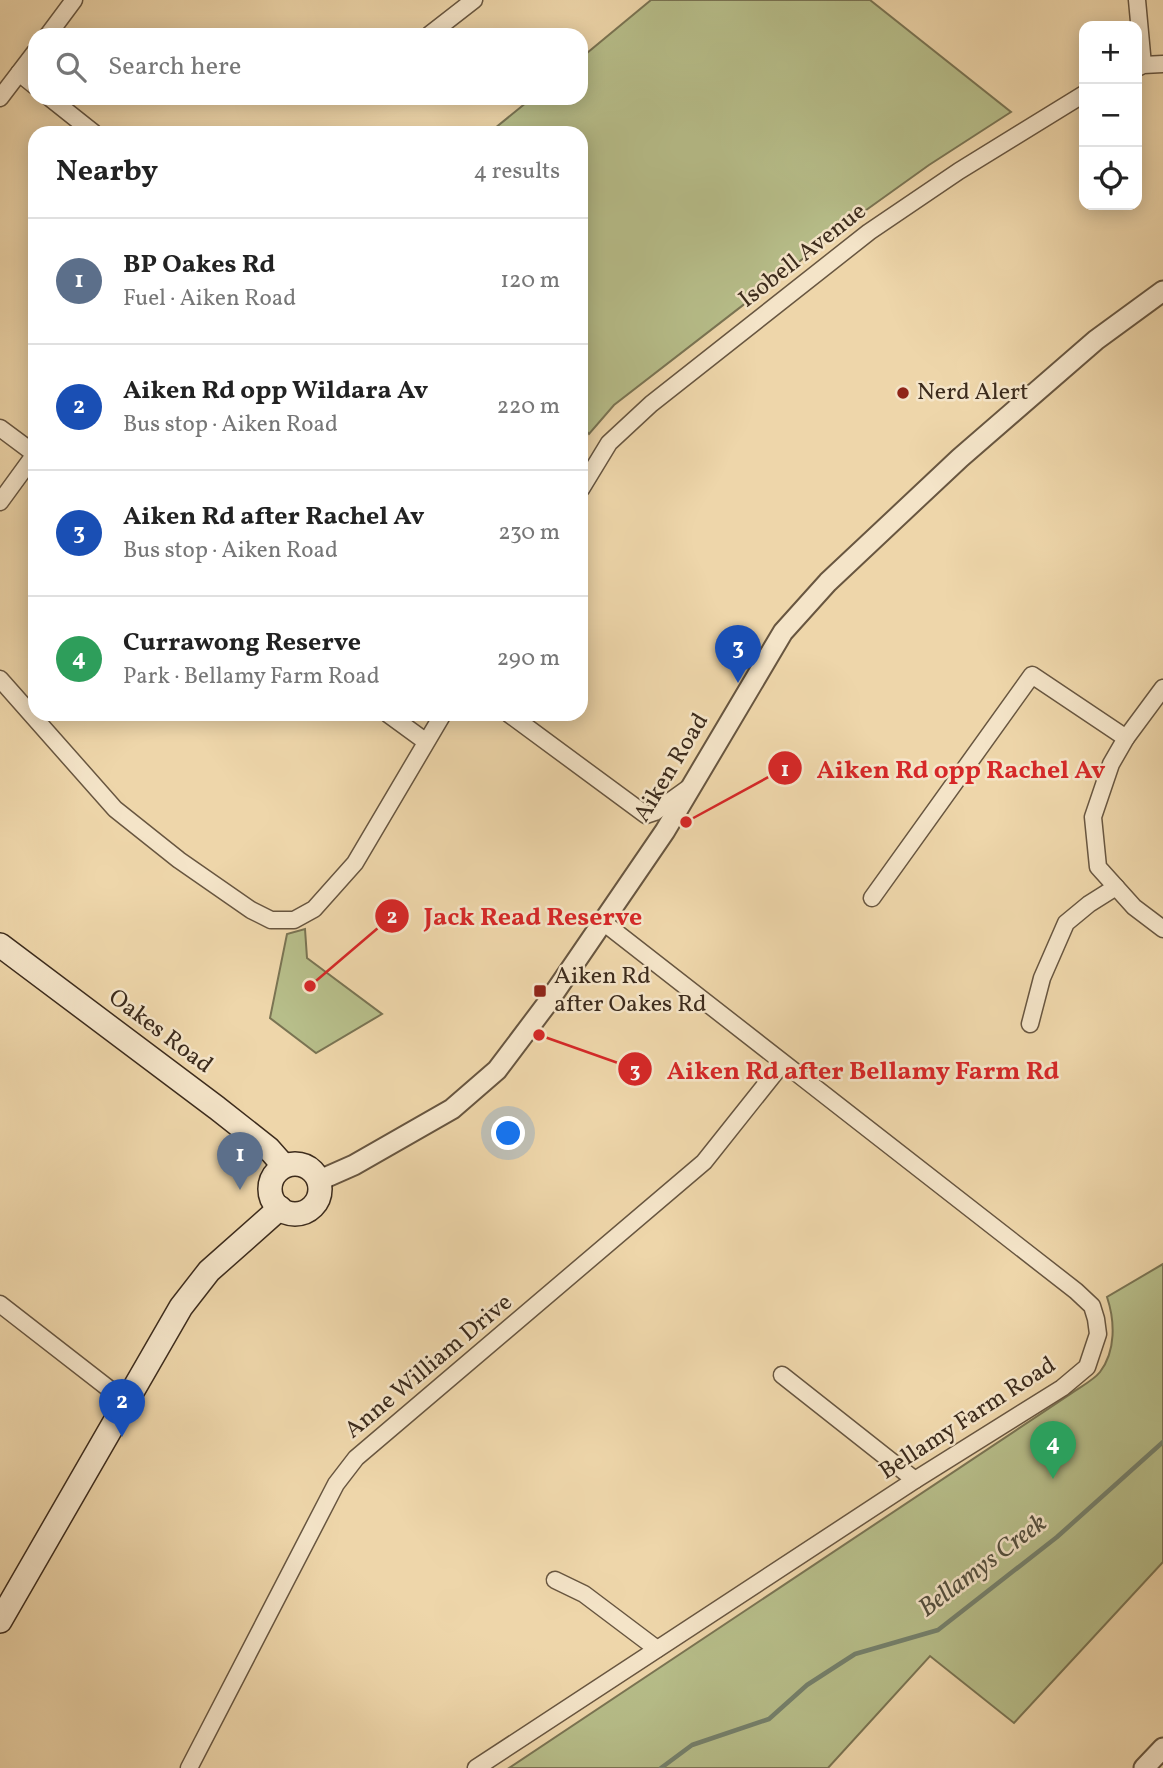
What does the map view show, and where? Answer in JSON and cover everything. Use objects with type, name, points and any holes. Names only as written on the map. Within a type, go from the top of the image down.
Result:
[{"type":"main road","name":"Oakes Road","points":[[0,945],[217,1108],[269,1149],[285,1166]]},
{"type":"main road","points":[[293,1163],[308,1167],[320,1180],[321,1191],[313,1207],[306,1212],[296,1214],[280,1209],[273,1200],[270,1188],[276,1172],[285,1166],[293,1163]]},
{"type":"main road","points":[[0,1621],[181,1307],[209,1271],[280,1209]]},
{"type":"street","points":[[53,28],[74,0]]},
{"type":"street","points":[[438,28],[474,0]]},
{"type":"street","points":[[1137,0],[1138,21]]},
{"type":"street","points":[[0,98],[28,61]]},
{"type":"street","points":[[1142,66],[1163,64]]},
{"type":"street","points":[[19,73],[28,80]]},
{"type":"street","name":"Isobell Avenue","points":[[588,478],[609,443],[651,404],[869,232],[959,171],[1079,97]]},
{"type":"street","points":[[59,105],[85,126]]},
{"type":"street","name":"Aiken Road","points":[[320,1180],[354,1164],[452,1108],[484,1083],[508,1058],[665,831],[783,632],[828,582],[1002,421],[1096,340],[1163,291]]},
{"type":"street","points":[[0,428],[28,449]]},
{"type":"street","points":[[0,502],[28,464]]},
{"type":"street","points":[[872,898],[1032,675],[1126,738]]},
{"type":"street","points":[[0,680],[28,711]]},
{"type":"street","points":[[1163,688],[1126,738],[1111,764],[1093,817],[1098,867],[1134,907],[1163,929]]},
{"type":"street","points":[[37,721],[115,809],[179,860],[240,903],[271,920],[294,920],[314,909],[355,863],[438,721]]},
{"type":"street","points":[[398,721],[425,741]]},
{"type":"street","points":[[518,721],[646,815],[655,813],[694,784]]},
{"type":"street","points":[[1030,1024],[1042,978],[1066,923],[1116,887]]},
{"type":"street","name":"Bellamy Farm Road","points":[[476,1768],[915,1480],[1062,1388],[1087,1367],[1098,1334],[1097,1319],[1091,1306],[1076,1291],[603,922]]},
{"type":"street","name":"Anne William Drive","points":[[189,1768],[336,1484],[356,1458],[704,1163],[782,1064]]},
{"type":"street","points":[[0,1304],[126,1402]]},
{"type":"street","points":[[782,1375],[915,1480]]},
{"type":"street","points":[[555,1580],[584,1594],[657,1649]]},
{"type":"street","points":[[1144,1768],[1163,1748]]},
{"type":"green space","points":[[651,0],[870,0],[1011,112],[929,165],[862,213],[614,405],[589,434],[588,126],[498,126],[523,105],[588,105],[588,52]]},
{"type":"green space","points":[[305,929],[307,958],[382,1014],[316,1053],[270,1018],[287,934]]},
{"type":"green space","points":[[1163,1264],[1163,1562],[1014,1723],[930,1656],[828,1768],[509,1768],[1093,1378],[1105,1364],[1111,1345],[1113,1326],[1107,1297]]},
{"type":"waterway","name":"Bellamys Creek","points":[[661,1768],[692,1745],[769,1719],[807,1685],[855,1654],[938,1630],[1057,1537],[1163,1442]]},
{"type":"place","name":"Nerd Alert","points":[[903,393]]},
{"type":"place","name":"Aiken Rd after Rachel Av","points":[[738,683]]},
{"type":"place","name":"Aiken Rd opp Rachel Av","points":[[686,822]]},
{"type":"place","name":"Jack Read Reserve","points":[[310,986]]},
{"type":"place","name":"Aiken Rd after Oakes Rd","points":[[540,991]]},
{"type":"place","name":"Aiken Rd after Bellamy Farm Rd","points":[[539,1035]]},
{"type":"place","name":"BP Oakes Rd","points":[[240,1190]]},
{"type":"place","name":"Aiken Rd opp Wildara Av","points":[[122,1437]]},
{"type":"place","name":"Currawong Reserve","points":[[1053,1479]]}]
